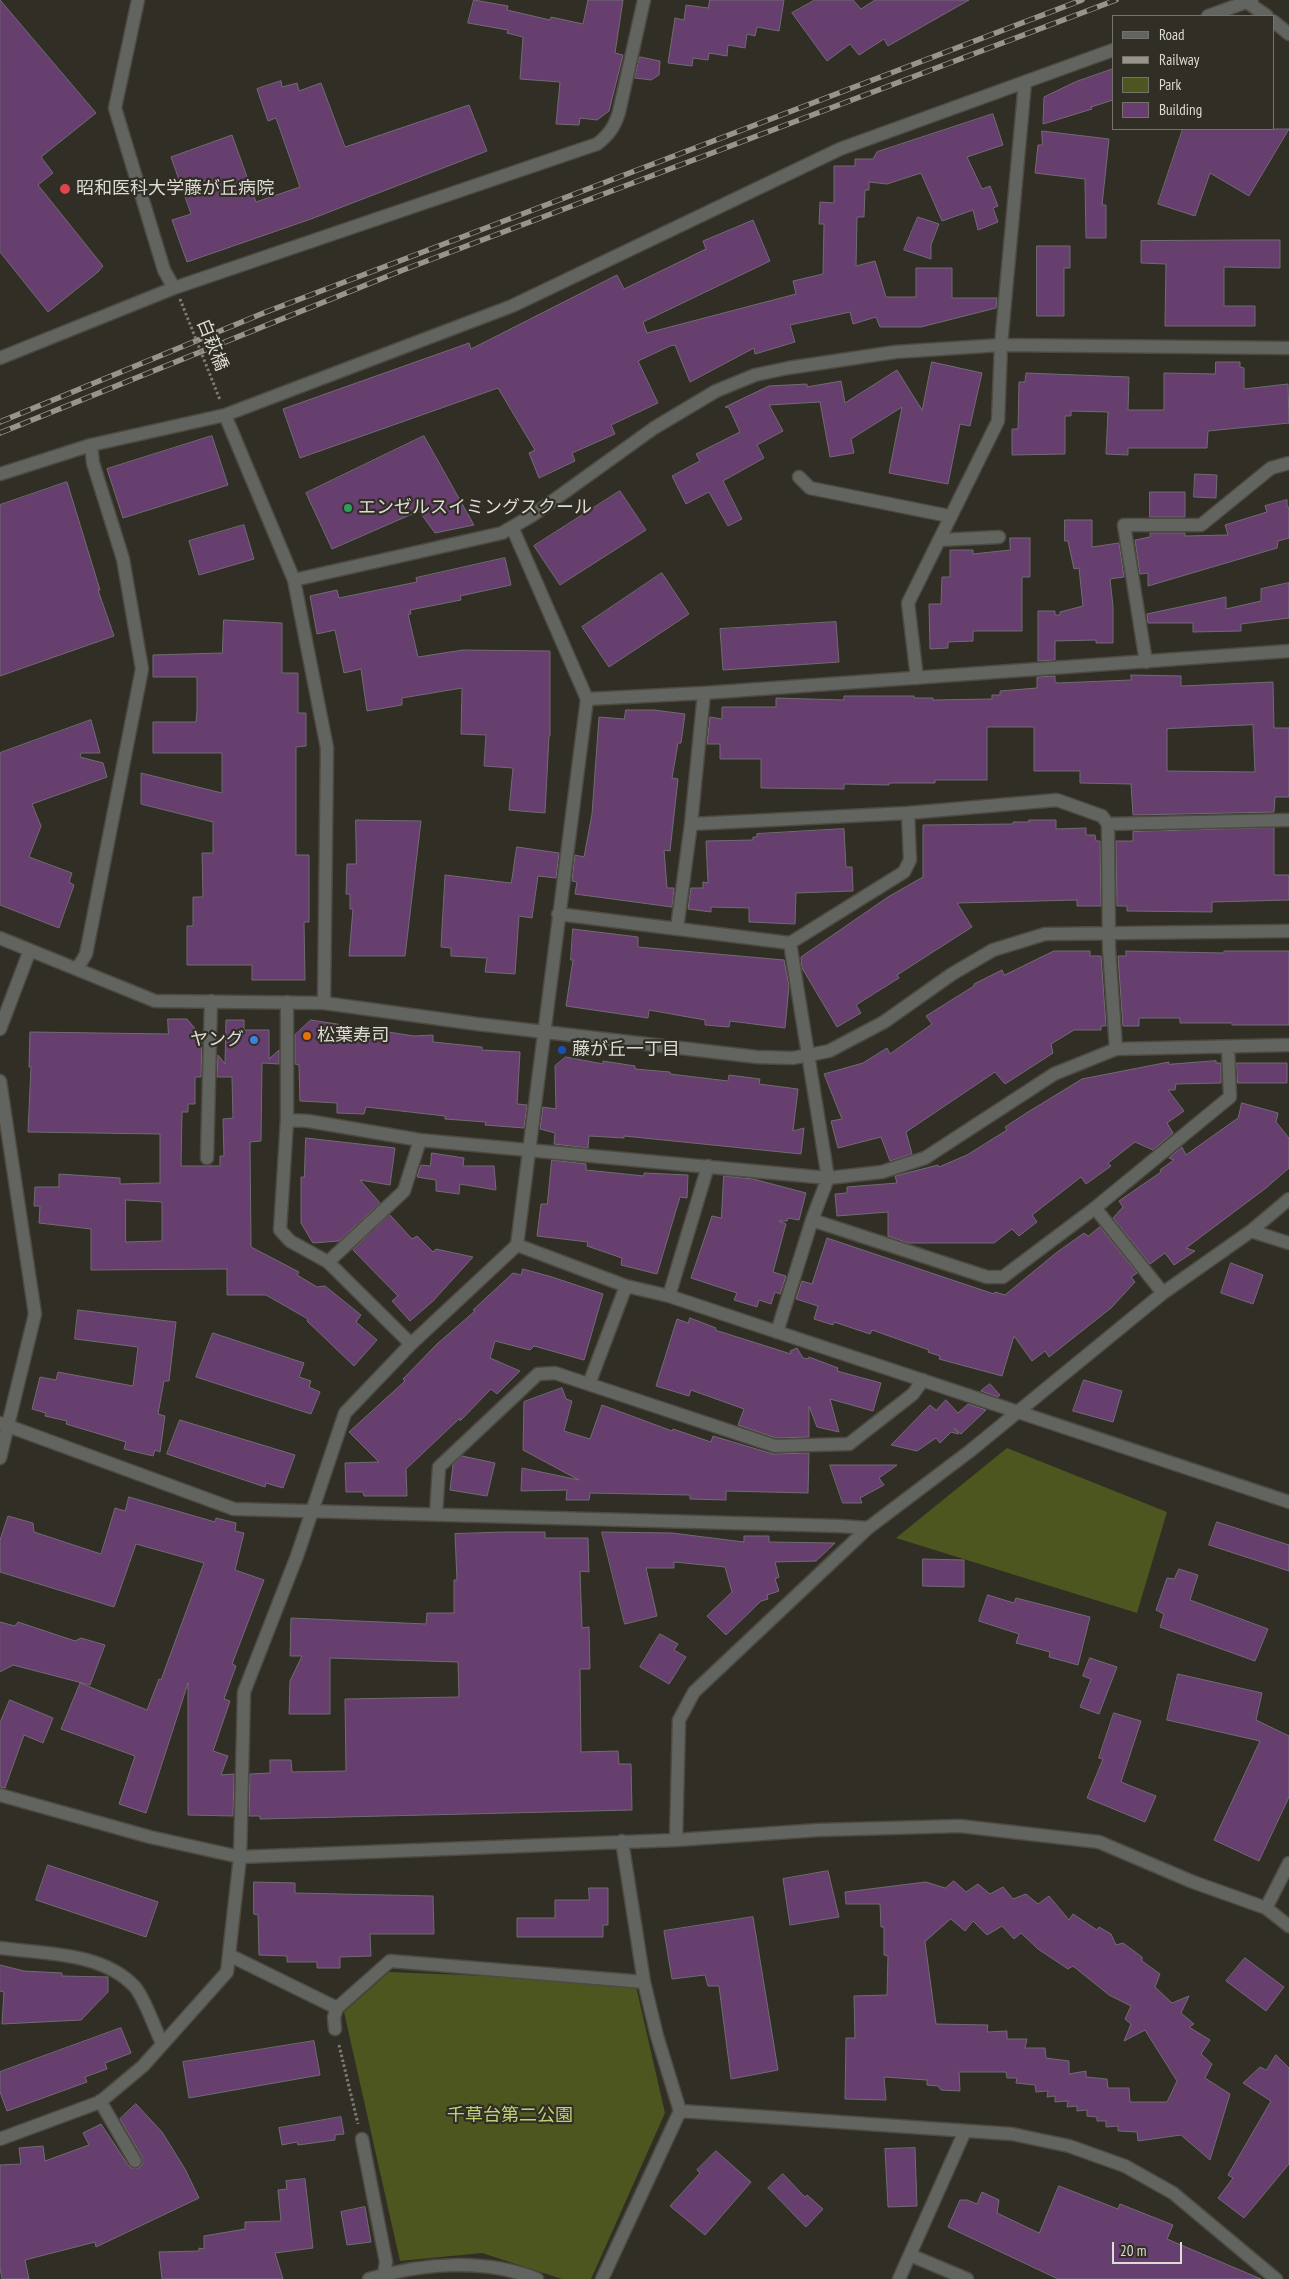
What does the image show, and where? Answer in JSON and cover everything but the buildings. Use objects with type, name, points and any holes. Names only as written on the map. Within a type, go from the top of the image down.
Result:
[{"type":"street","points":[[138,0],[115,108],[164,270],[176,293]]},
{"type":"street","points":[[0,358],[176,293],[597,144],[607,136],[615,125],[644,0]]},
{"type":"street","points":[[1211,15],[1248,1],[1265,15]]},
{"type":"street","points":[[1274,22],[1289,34]]},
{"type":"street","points":[[0,474],[91,445],[226,415],[512,306],[840,149],[1112,50]]},
{"type":"street","points":[[917,678],[908,603],[949,516],[998,420],[1001,345],[1025,82]]},
{"type":"street","points":[[294,580],[502,533],[533,515],[654,428],[716,391],[755,375],[788,368],[895,352],[1001,345],[1289,348]]},
{"type":"street","points":[[226,415],[294,580],[327,748],[324,1003]]},
{"type":"street","points":[[77,969],[86,954],[142,669],[123,559],[93,463],[91,445]]},
{"type":"street","points":[[1146,662],[1124,525],[1201,525],[1270,468],[1289,463]]},
{"type":"street","points":[[800,477],[810,488],[949,516]]},
{"type":"street","points":[[0,2139],[100,2101],[143,2066],[227,1972],[240,1857],[244,1692],[297,1556],[344,1413],[411,1344],[517,1245],[587,699],[512,527]]},
{"type":"street","points":[[939,540],[1000,537]]},
{"type":"street","points":[[587,699],[704,693],[1289,651]]},
{"type":"street","points":[[677,928],[692,824],[704,693]]},
{"type":"street","points":[[692,824],[908,813],[1057,800],[1102,816],[1108,824],[1109,934],[1116,1049]]},
{"type":"street","points":[[558,914],[790,943],[904,872],[910,860],[908,813]]},
{"type":"street","points":[[1108,824],[1289,820]]},
{"type":"street","points":[[0,938],[155,1001],[324,1003],[757,1057],[807,1056],[829,1051],[868,1031],[952,974],[993,950],[1045,934],[1289,931]]},
{"type":"street","points":[[776,1332],[812,1220],[828,1178],[790,943]]},
{"type":"street","points":[[0,1029],[30,950]]},
{"type":"street","points":[[207,1158],[211,1001]]},
{"type":"street","points":[[287,1002],[287,1120],[280,1230],[290,1241],[328,1262],[411,1344]]},
{"type":"street","points":[[287,1120],[308,1121],[420,1140],[828,1178],[882,1172],[926,1158],[1054,1074],[1116,1049],[1289,1045]]},
{"type":"street","points":[[812,1220],[987,1276],[1003,1276],[1094,1208],[1230,1097],[1228,1047]]},
{"type":"street","points":[[0,1081],[35,1314],[5,1424],[0,1458]]},
{"type":"street","points":[[328,1262],[404,1191],[420,1140]]},
{"type":"street","points":[[669,1296],[708,1166]]},
{"type":"street","points":[[676,1840],[679,1720],[694,1692],[868,1528],[970,1451],[1163,1293],[1251,1231],[1289,1199]]},
{"type":"street","points":[[1094,1208],[1163,1293]]},
{"type":"street","points":[[1251,1231],[1289,1243]]},
{"type":"street","points":[[517,1245],[626,1286],[669,1296],[1020,1411],[1289,1502]]},
{"type":"street","points":[[589,1384],[626,1286]]},
{"type":"street","points":[[436,1514],[439,1467],[538,1374],[554,1373],[775,1446],[849,1444],[913,1394],[923,1380]]},
{"type":"street","points":[[5,1424],[234,1509],[310,1513],[436,1514],[868,1528]]},
{"type":"street","points":[[0,1795],[150,1837],[240,1857],[622,1840],[676,1840],[819,1830],[960,1826],[1099,1842],[1193,1882],[1266,1908],[1289,1926]]},
{"type":"street","points":[[602,2279],[680,2111],[656,2036],[644,1982],[622,1840]]},
{"type":"street","points":[[1266,1908],[1289,1863]]},
{"type":"street","points":[[0,1948],[86,1960],[119,1973],[136,1988],[162,2043]]},
{"type":"street","points":[[229,1955],[337,2008]]},
{"type":"street","points":[[335,2029],[334,2017],[337,2008],[390,1961],[644,1982]]},
{"type":"street","points":[[100,2101],[135,2161]]},
{"type":"street","points":[[680,2111],[1012,2134],[1069,2146],[1125,2166],[1173,2193],[1276,2279]]},
{"type":"street","points":[[899,2279],[965,2131]]},
{"type":"street","points":[[362,2139],[386,2262],[384,2277]]},
{"type":"street","points":[[910,2255],[967,2279]]},
{"type":"street","points":[[369,2279],[448,2266],[474,2265],[498,2267],[537,2279]]},
{"type":"path","name":"白萩橋","points":[[176,293],[220,400]]},
{"type":"path","points":[[335,2029],[362,2139]]},
{"type":"green space","points":[[1007,1448],[1167,1512],[1137,1613],[896,1538]]},
{"type":"green space","name":"千草台第二公園","points":[[389,1972],[635,1982],[665,2113],[591,2279],[562,2279],[482,2253],[400,2261],[344,2012]]},
{"type":"railway","points":[[0,422],[266,312],[1082,0]]},
{"type":"railway","points":[[0,433],[403,270],[1116,0]]},
{"type":"place","name":"昭和医科大学藤が丘病院","points":[[65,189]]},
{"type":"place","name":"エンゼルスイミングスクール","points":[[348,508]]},
{"type":"place","name":"松葉寿司","points":[[307,1036]]},
{"type":"place","name":"ヤング","points":[[254,1040]]},
{"type":"place","name":"藤が丘一丁目","points":[[562,1050]]}]
